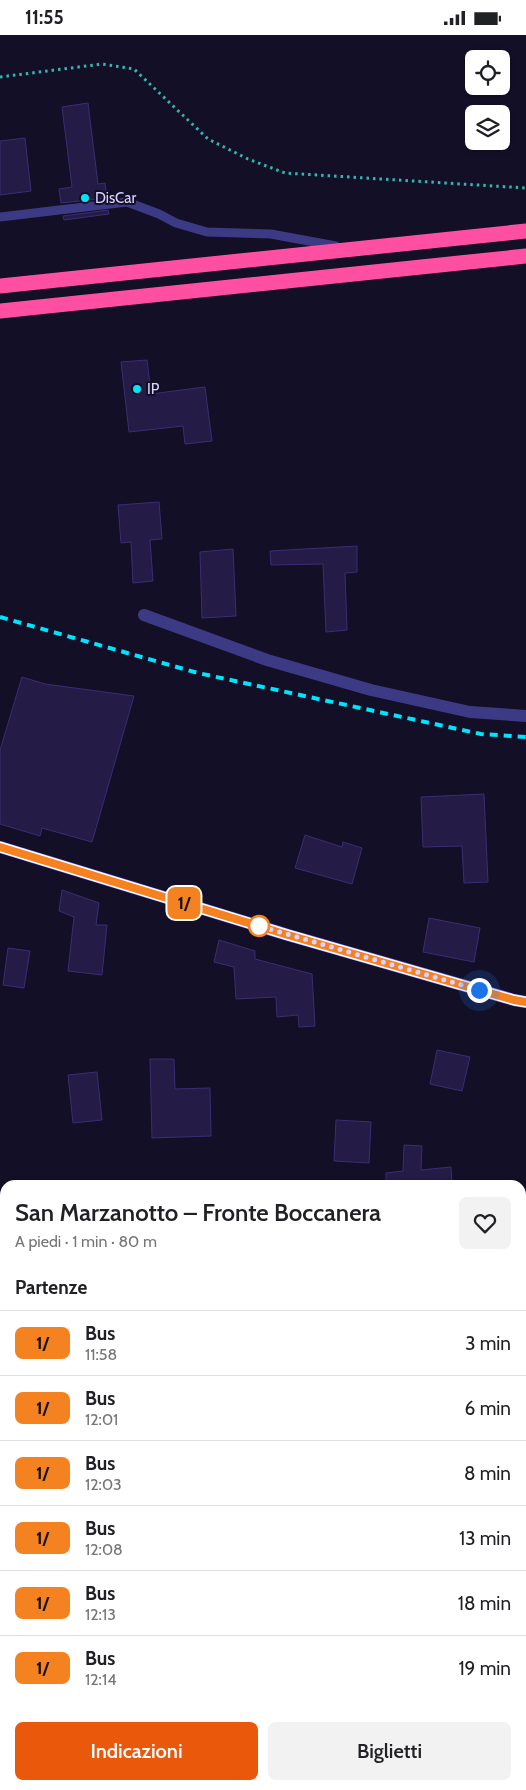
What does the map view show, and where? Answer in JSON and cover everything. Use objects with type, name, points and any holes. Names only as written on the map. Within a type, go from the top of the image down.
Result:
[{"type":"highway","points":[[0,286],[526,231]]},
{"type":"highway","points":[[0,311],[526,256]]},
{"type":"main road","points":[[0,847],[314,943],[526,1002]]},
{"type":"street","points":[[144,615],[267,660],[371,690],[470,712],[526,716]]},
{"type":"lane","points":[[0,217],[127,201],[176,223],[206,232],[271,234],[352,249]]},
{"type":"path","points":[[0,77],[102,64],[134,69],[208,139],[248,159],[285,173],[526,188]]},
{"type":"building","points":[[88,103],[98,184],[105,183],[107,198],[61,203],[59,189],[72,187],[62,107]]},
{"type":"building","points":[[25,138],[31,191],[0,195],[0,141]]},
{"type":"building","points":[[108,210],[109,214],[64,220],[63,216]]},
{"type":"building","points":[[147,360],[151,394],[205,387],[212,441],[185,444],[183,426],[129,432],[121,362]]},
{"type":"building","points":[[159,502],[162,539],[150,540],[153,581],[133,583],[131,542],[121,543],[118,505]]},
{"type":"building","points":[[357,546],[357,572],[345,573],[347,630],[326,632],[323,564],[271,565],[270,551]]},
{"type":"building","points":[[233,549],[236,616],[202,618],[200,552]]},
{"type":"building","points":[[22,677],[45,684],[134,696],[92,842],[42,828],[40,836],[0,824],[0,750]]},
{"type":"building","points":[[484,794],[488,882],[464,883],[462,846],[423,847],[421,797]]},
{"type":"building","points":[[305,835],[342,847],[343,842],[362,848],[352,884],[295,868]]},
{"type":"building","points":[[62,890],[99,903],[96,925],[107,925],[102,975],[68,971],[74,917],[59,911]]},
{"type":"building","points":[[429,918],[480,928],[474,962],[423,952]]},
{"type":"building","points":[[219,940],[255,951],[255,959],[312,974],[315,1026],[299,1027],[298,1015],[277,1017],[276,997],[236,999],[234,967],[214,962]]},
{"type":"building","points":[[8,948],[30,951],[24,988],[3,985]]},
{"type":"building","points":[[437,1050],[470,1057],[462,1091],[430,1084]]},
{"type":"building","points":[[150,1059],[174,1059],[175,1089],[210,1088],[211,1136],[152,1138]]},
{"type":"building","points":[[97,1072],[102,1120],[73,1123],[68,1075]]},
{"type":"building","points":[[336,1120],[371,1122],[369,1163],[334,1161]]},
{"type":"building","points":[[404,1145],[422,1146],[421,1170],[451,1167],[452,1180],[386,1180],[386,1173],[403,1171]]},
{"type":"railway","points":[[0,617],[198,673],[481,734],[526,737]]},
{"type":"bus line","name":"1/","points":[[0,847],[306,940],[526,1002]]},
{"type":"place","name":"DisCar","points":[[85,198]]},
{"type":"place","name":"IP","points":[[137,389]]},
{"type":"route","points":[[259,926],[252,924],[479,990]]}]
